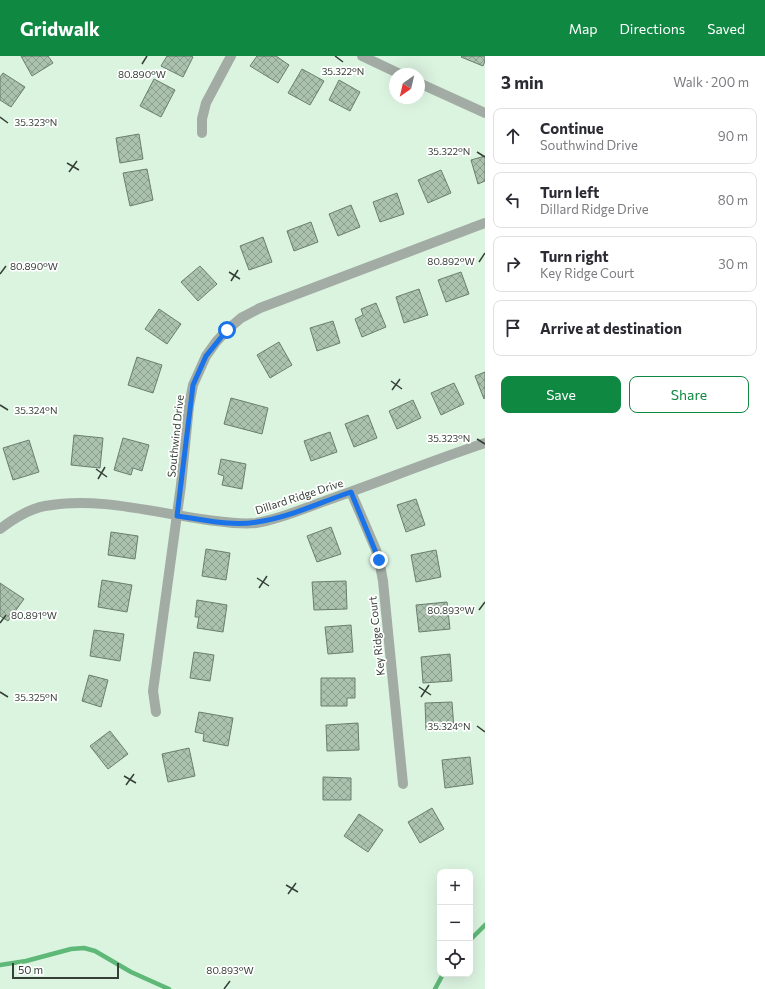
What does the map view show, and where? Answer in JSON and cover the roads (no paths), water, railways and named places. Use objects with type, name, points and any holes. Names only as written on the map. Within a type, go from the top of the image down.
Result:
[{"type":"street","points":[[202,133],[202,119],[206,103],[231,56]]},
{"type":"street","points":[[362,56],[389,69]]},
{"type":"street","points":[[425,86],[485,113]]},
{"type":"street","name":"Southwind Drive","points":[[156,712],[153,691],[193,385],[206,356],[227,330],[241,318],[260,308],[485,223]]},
{"type":"street","name":"Dillard Ridge Drive","points":[[0,529],[24,513],[44,506],[73,502],[103,504],[233,523],[256,523],[276,518],[351,492],[433,460],[485,443]]},
{"type":"street","name":"Key Ridge Court","points":[[351,492],[379,560],[383,581],[403,784]]},
{"type":"waterway","points":[[473,937],[485,925]]},
{"type":"waterway","points":[[0,965],[26,961],[71,949],[84,948],[95,951],[131,972],[169,989]]},
{"type":"waterway","points":[[435,989],[441,977]]}]
